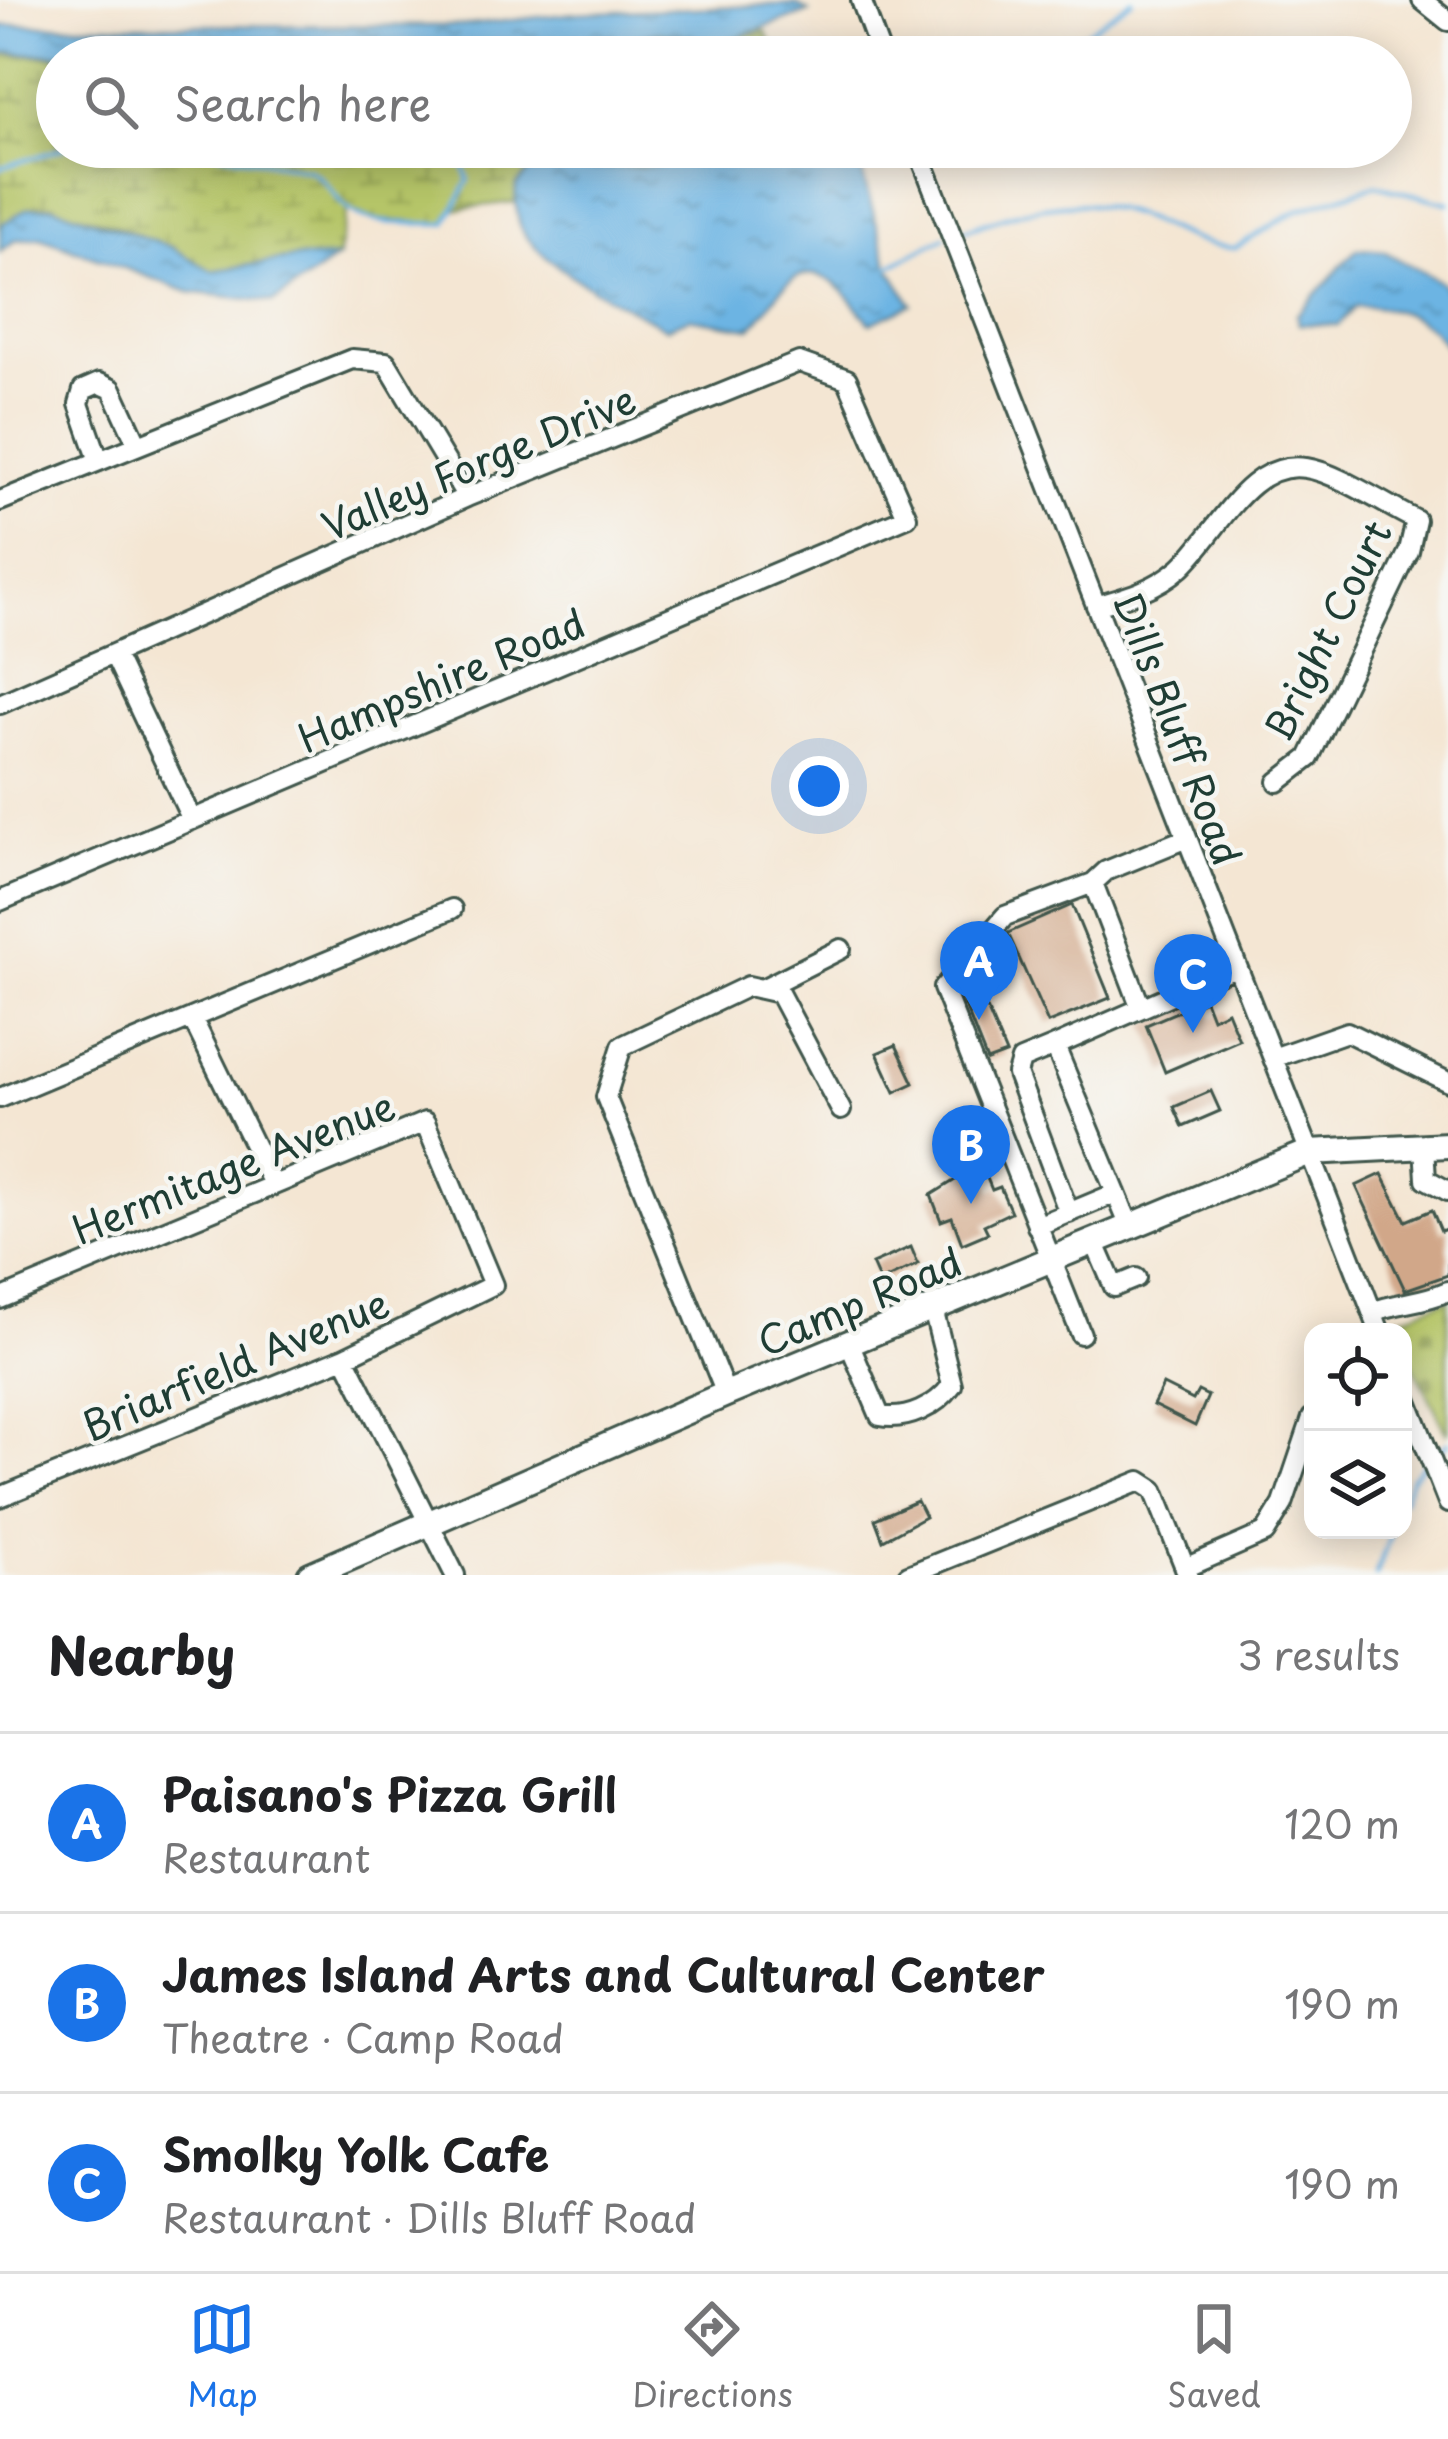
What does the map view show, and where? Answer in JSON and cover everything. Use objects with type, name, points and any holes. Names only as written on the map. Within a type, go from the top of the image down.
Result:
[{"type":"main road","name":"Camp Road","points":[[310,1575],[726,1394],[1310,1152],[1436,1145]]},
{"type":"street","points":[[862,0],[875,36]]},
{"type":"street","points":[[1422,0],[1448,21]]},
{"type":"street","name":"Dills Bluff Road","points":[[925,168],[1376,1323]]},
{"type":"street","points":[[0,500],[352,359],[386,362],[467,497]]},
{"type":"street","name":"Valley Forge Drive","points":[[0,704],[116,657],[467,497],[799,362],[848,379],[908,517]]},
{"type":"street","points":[[98,458],[79,404],[83,390],[99,383],[112,389],[137,443]]},
{"type":"street","name":"Bright Court","points":[[1096,607],[1154,587],[1180,568],[1240,497],[1280,469],[1308,468],[1416,520],[1409,550],[1310,758],[1279,782]]},
{"type":"street","name":"Hampshire Road","points":[[0,901],[908,517]]},
{"type":"street","points":[[116,657],[192,820]]},
{"type":"street","points":[[1081,1334],[943,988],[1005,916],[1093,884],[1106,871],[1187,838]]},
{"type":"street","points":[[1093,884],[1141,1008]]},
{"type":"street","points":[[0,1098],[452,909]]},
{"type":"street","points":[[762,989],[841,949]]},
{"type":"street","points":[[1069,1213],[1017,1074],[1022,1060],[1237,966]]},
{"type":"street","points":[[726,1394],[606,1097],[622,1046],[748,986],[779,993],[841,1110]]},
{"type":"street","points":[[193,1020],[273,1184]]},
{"type":"street","points":[[1273,1058],[1347,1032],[1448,1082]]},
{"type":"street","points":[[1055,1046],[1130,1227]]},
{"type":"street","name":"Hermitage Avenue","points":[[0,1299],[424,1122],[493,1286]]},
{"type":"street","points":[[1436,1145],[1426,1179],[1448,1192]]},
{"type":"street","points":[[1037,1226],[1116,1193]]},
{"type":"street","points":[[1094,1241],[1114,1287],[1136,1278]]},
{"type":"street","name":"Briarfield Avenue","points":[[0,1496],[345,1357],[493,1286]]},
{"type":"street","points":[[1372,1312],[1396,1302],[1419,1304],[1448,1291]]},
{"type":"street","points":[[849,1343],[880,1416],[897,1419],[941,1401],[952,1384],[933,1309]]},
{"type":"street","points":[[345,1357],[455,1575]]},
{"type":"street","points":[[1412,1411],[1446,1494]]},
{"type":"street","points":[[908,1575],[1122,1484],[1140,1481],[1154,1490],[1186,1572],[1265,1533],[1282,1504],[1307,1431]]},
{"type":"green space","points":[[0,53],[36,55],[36,168],[614,168],[529,172],[516,186],[515,202],[454,209],[446,224],[375,220],[347,209],[337,258],[296,258],[212,271],[136,234],[77,214],[23,214],[0,226]]},
{"type":"green space","points":[[1448,1299],[1447,1433],[1412,1363],[1412,1323],[1391,1320]]},
{"type":"water","points":[[796,4],[809,12],[740,36],[659,32],[643,36],[36,36],[36,54],[0,53],[0,26],[462,26],[575,13]]},
{"type":"water","points":[[854,168],[862,173],[889,267],[912,304],[870,323],[834,284],[811,274],[787,284],[750,328],[689,318],[666,328],[589,286],[536,247],[523,232],[516,203],[516,186],[529,172]]},
{"type":"water","points":[[53,206],[171,247],[212,271],[296,258],[337,258],[274,302],[189,292],[41,237],[15,240],[0,252],[2,224],[28,208]]},
{"type":"water","points":[[1357,249],[1383,251],[1443,283],[1448,293],[1448,350],[1420,321],[1384,308],[1356,306],[1338,325],[1299,324],[1297,315]]},
{"type":"building","points":[[1072,905],[1110,998],[1048,1023],[1008,933]]},
{"type":"building","points":[[974,978],[1006,1054],[987,1061],[959,991]]},
{"type":"building","points":[[1205,1000],[1212,1018],[1227,1011],[1239,1040],[1165,1072],[1146,1025]]},
{"type":"building","points":[[896,1045],[914,1083],[895,1092],[877,1053]]},
{"type":"building","points":[[1211,1091],[1220,1111],[1183,1127],[1174,1107]]},
{"type":"building","points":[[981,1164],[992,1190],[1000,1187],[1011,1212],[984,1225],[988,1233],[962,1244],[952,1217],[941,1221],[931,1195]]},
{"type":"building","points":[[1382,1174],[1406,1221],[1432,1210],[1441,1231],[1448,1228],[1448,1275],[1405,1290],[1356,1186]]},
{"type":"building","points":[[911,1247],[918,1264],[880,1282],[872,1264]]},
{"type":"building","points":[[1163,1385],[1193,1400],[1198,1391],[1208,1396],[1195,1426],[1153,1405]]},
{"type":"building","points":[[917,1501],[925,1517],[883,1540],[875,1519]]},
{"type":"waterway","points":[[1081,36],[1132,0]]},
{"type":"waterway","points":[[0,168],[36,157]]},
{"type":"waterway","points":[[299,168],[322,179],[359,216],[446,224],[469,180],[464,168]]},
{"type":"waterway","points":[[956,233],[1020,212],[1084,204],[1129,213],[1194,240],[1235,248],[1298,210],[1376,185],[1448,203]]},
{"type":"waterway","points":[[889,267],[945,237]]},
{"type":"waterway","points":[[1437,1452],[1448,1443]]},
{"type":"waterway","points":[[1412,1477],[1427,1459]]},
{"type":"waterway","points":[[1376,1575],[1389,1539]]},
{"type":"place","name":"Paisano's Pizza Grill","points":[[979,1020]]},
{"type":"place","name":"Smolky Yolk Cafe","points":[[1193,1033]]},
{"type":"place","name":"James Island Arts and Cultural Center","points":[[971,1204]]}]
